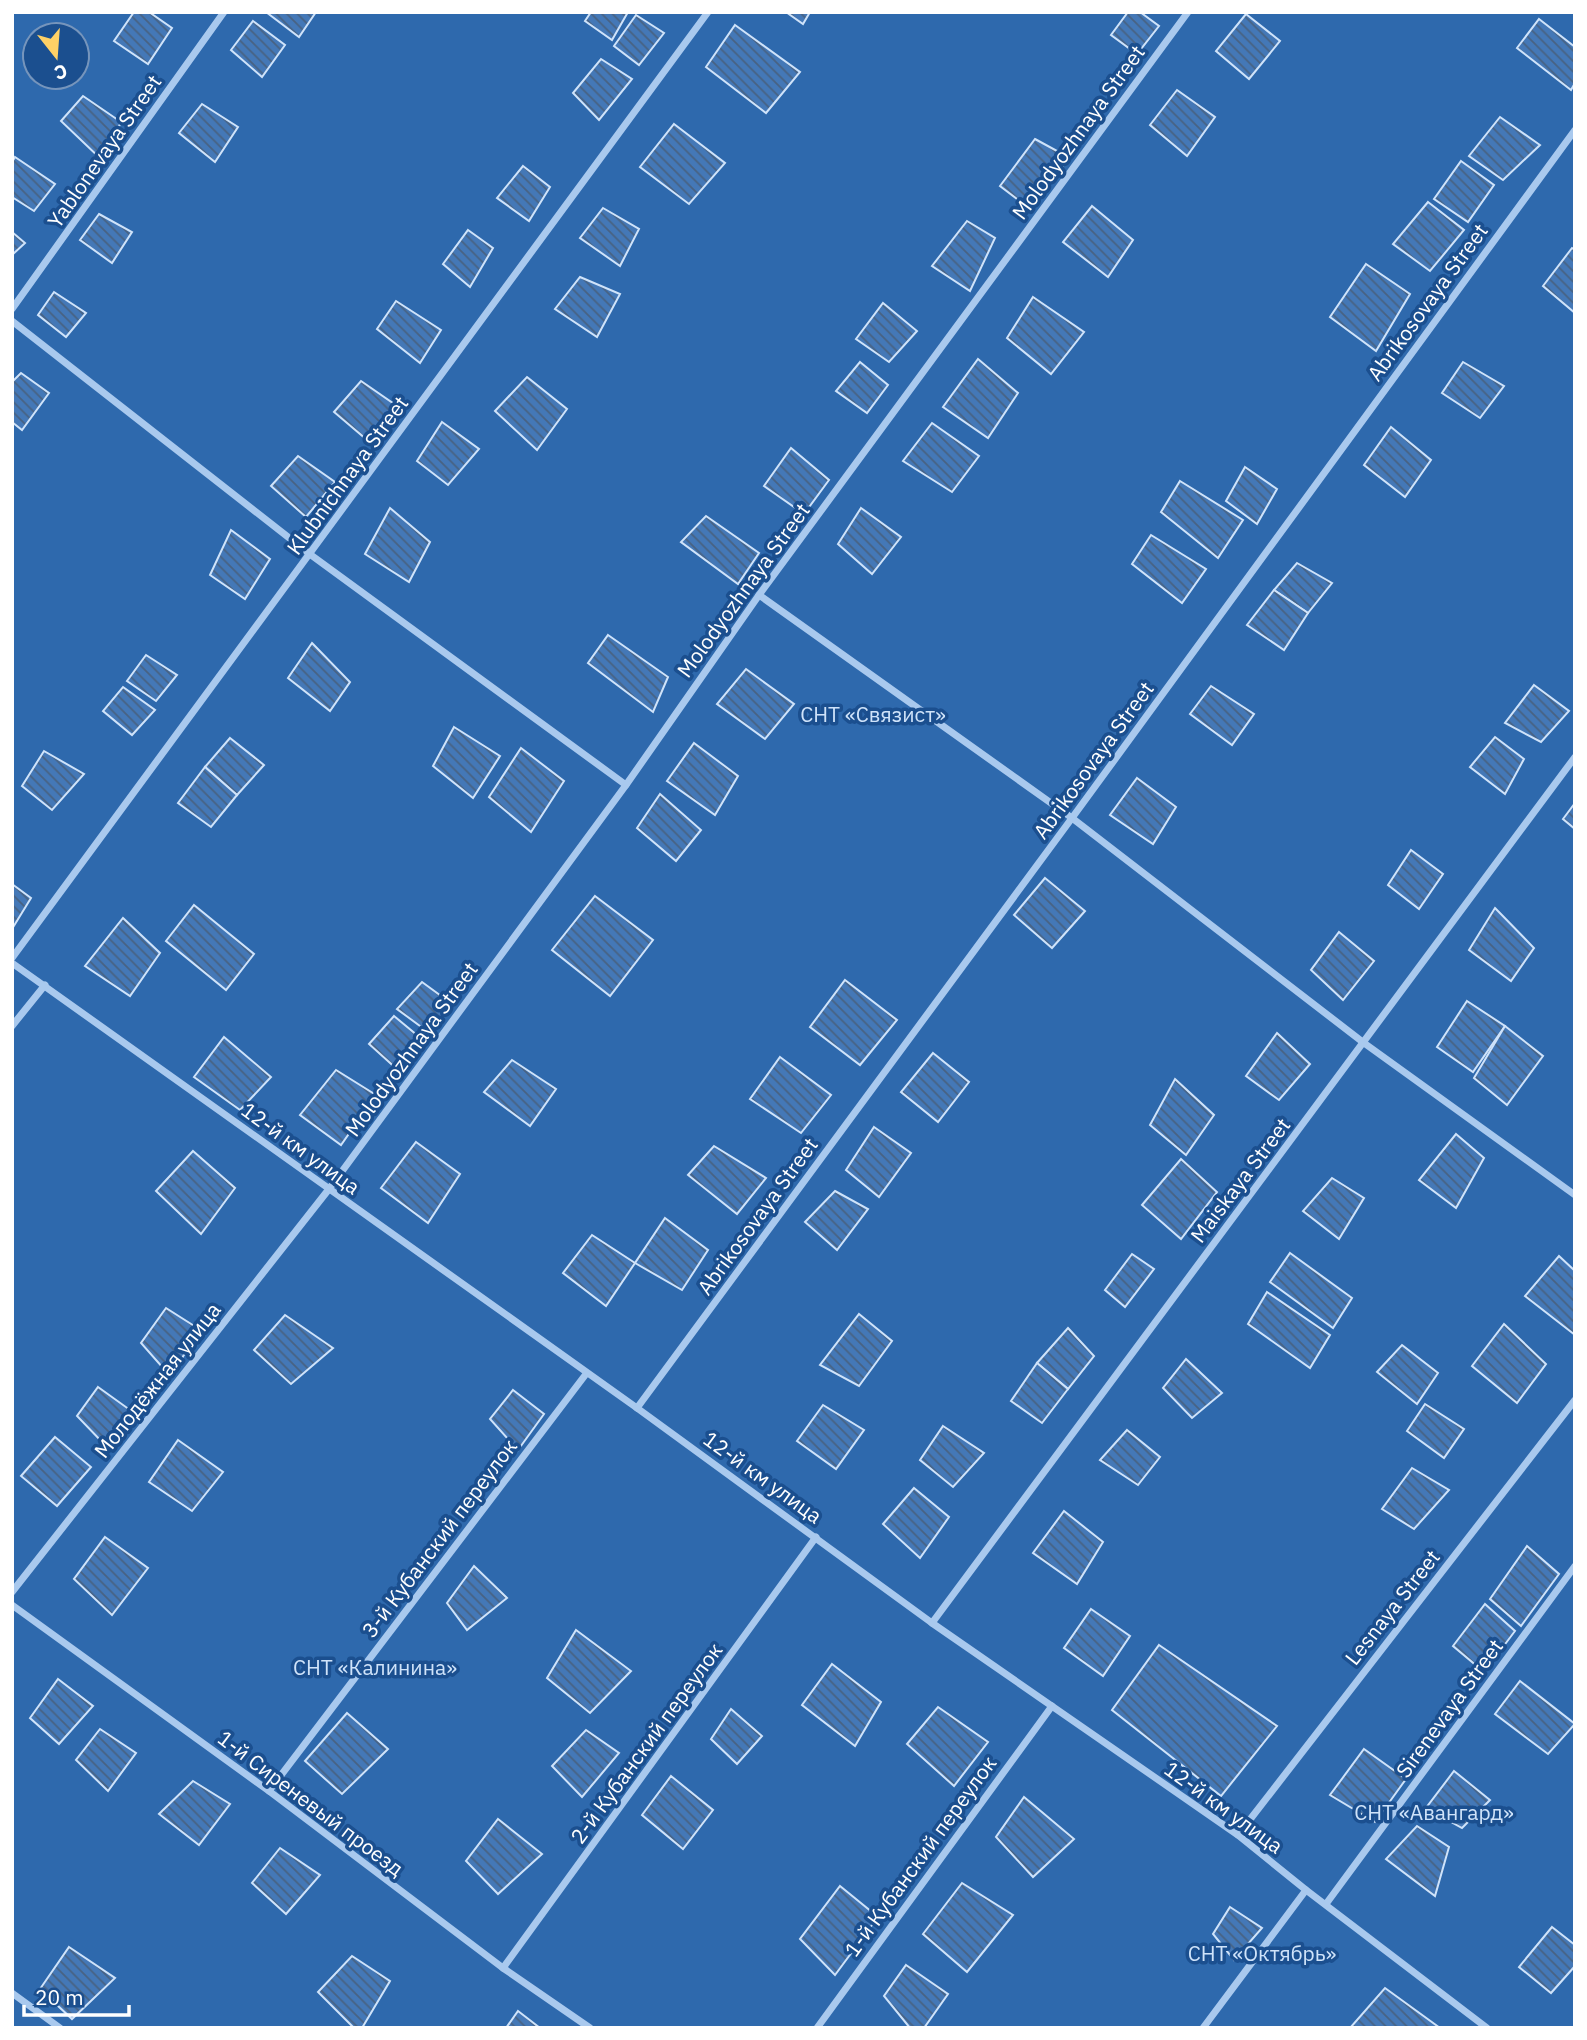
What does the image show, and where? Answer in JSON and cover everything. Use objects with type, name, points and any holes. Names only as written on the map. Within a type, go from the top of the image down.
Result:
[{"type":"street","name":"Yablonevaya Street","points":[[12,309],[224,12]]},
{"type":"street","name":"Klubnichnaya Street","points":[[12,960],[708,12]]},
{"type":"street","name":"Molodyozhnaya Street","points":[[329,1189],[626,785],[759,596],[1188,12]]},
{"type":"street","name":"Abrikosovaya Street","points":[[637,1408],[1575,130]]},
{"type":"street","points":[[12,321],[311,555],[626,785]]},
{"type":"street","points":[[759,596],[1072,818],[1364,1042],[1575,1195]]},
{"type":"street","name":"Maiskaya Street","points":[[932,1623],[1575,757]]},
{"type":"street","name":"12-й км улица","points":[[12,960],[932,1623],[1238,1835],[1487,2028]]},
{"type":"street","points":[[12,1026],[45,985]]},
{"type":"street","name":"Молодёжная улица","points":[[12,1592],[329,1189]]},
{"type":"street","name":"3-й Кубанский переулок","points":[[269,1791],[586,1374]]},
{"type":"street","name":"Lesnaya Street","points":[[1238,1835],[1575,1400]]},
{"type":"street","name":"2-й Кубанский переулок","points":[[503,1968],[816,1537]]},
{"type":"street","name":"Sirenevaya Street","points":[[1326,1904],[1575,1566]]},
{"type":"street","name":"1-й Сиреневый проезд","points":[[12,1605],[269,1791],[503,1968],[590,2028]]},
{"type":"street","name":"1-й Кубанский переулок","points":[[817,2028],[1052,1706]]},
{"type":"street","points":[[1203,2028],[1306,1890]]},
{"type":"street","points":[[12,1993],[60,2028]]},
{"type":"green space","name":"СНТ «Связист»","points":[[12,12],[1575,12],[1575,2028],[12,2028]]},
{"type":"building","points":[[134,12],[149,12],[172,28],[148,64],[114,41]]},
{"type":"building","points":[[266,12],[316,12],[299,37]]},
{"type":"building","points":[[591,12],[628,12],[612,40],[585,21]]},
{"type":"building","points":[[786,12],[810,12],[803,24]]},
{"type":"building","points":[[1128,12],[1140,12],[1159,26],[1137,54],[1111,35]]},
{"type":"building","points":[[1246,14],[1280,41],[1249,79],[1216,51]]},
{"type":"building","points":[[636,15],[664,33],[639,65],[614,46]]},
{"type":"building","points":[[1539,19],[1575,47],[1575,83],[1571,90],[1517,48]]},
{"type":"building","points":[[253,21],[285,45],[262,77],[231,50]]},
{"type":"building","points":[[735,25],[800,72],[766,113],[706,67]]},
{"type":"building","points":[[601,59],[632,79],[599,120],[573,93]]},
{"type":"building","points":[[1177,90],[1215,117],[1187,156],[1150,125]]},
{"type":"building","points":[[83,96],[121,122],[103,161],[61,121]]},
{"type":"building","points":[[202,104],[238,127],[215,162],[179,133]]},
{"type":"building","points":[[1500,117],[1540,145],[1503,180],[1469,156]]},
{"type":"building","points":[[674,124],[725,163],[689,204],[640,167]]},
{"type":"building","points":[[1035,139],[1070,158],[1026,206],[1000,186]]},
{"type":"building","points":[[15,157],[55,184],[34,211],[12,197],[12,162]]},
{"type":"building","points":[[1461,161],[1494,185],[1468,222],[1434,199]]},
{"type":"building","points":[[523,166],[550,187],[529,221],[497,198]]},
{"type":"building","points":[[1428,202],[1464,230],[1430,271],[1393,244]]},
{"type":"building","points":[[1092,206],[1133,240],[1108,277],[1063,242]]},
{"type":"building","points":[[603,208],[639,229],[620,266],[580,238]]},
{"type":"building","points":[[99,214],[132,232],[112,263],[80,240]]},
{"type":"building","points":[[967,221],[995,238],[970,291],[932,266]]},
{"type":"building","points":[[468,230],[493,248],[470,287],[443,264]]},
{"type":"building","points":[[12,232],[25,243],[12,255]]},
{"type":"building","points":[[1572,248],[1575,250],[1575,313],[1543,286]]},
{"type":"building","points":[[1366,264],[1410,294],[1376,351],[1330,317]]},
{"type":"building","points":[[580,277],[620,294],[597,337],[555,309]]},
{"type":"building","points":[[54,292],[86,313],[66,337],[38,315]]},
{"type":"building","points":[[1033,297],[1084,332],[1051,374],[1007,338]]},
{"type":"building","points":[[396,301],[441,330],[420,363],[377,329]]},
{"type":"building","points":[[883,303],[917,331],[889,362],[856,339]]},
{"type":"building","points":[[978,359],[1018,393],[988,438],[943,407]]},
{"type":"building","points":[[860,362],[888,385],[867,413],[836,391]]},
{"type":"building","points":[[1463,362],[1504,386],[1480,418],[1442,393]]},
{"type":"building","points":[[21,373],[49,393],[22,430],[12,422],[12,382]]},
{"type":"building","points":[[527,377],[567,409],[537,450],[495,411]]},
{"type":"building","points":[[361,381],[397,406],[366,439],[334,412]]},
{"type":"building","points":[[442,422],[479,449],[448,485],[417,461]]},
{"type":"building","points":[[932,423],[979,456],[952,492],[903,461]]},
{"type":"building","points":[[1391,427],[1431,460],[1405,497],[1364,465]]},
{"type":"building","points":[[791,448],[829,480],[804,514],[764,486]]},
{"type":"building","points":[[298,456],[335,482],[306,517],[271,486]]},
{"type":"building","points":[[1245,467],[1277,489],[1257,524],[1226,501]]},
{"type":"building","points":[[1180,481],[1243,520],[1218,558],[1161,512]]},
{"type":"building","points":[[390,508],[430,542],[409,582],[365,554]]},
{"type":"building","points":[[861,508],[901,537],[872,574],[838,544]]},
{"type":"building","points":[[706,516],[759,553],[738,584],[681,542]]},
{"type":"building","points":[[231,530],[270,559],[245,599],[210,575]]},
{"type":"building","points":[[1151,535],[1206,569],[1182,603],[1132,564]]},
{"type":"building","points":[[1297,563],[1332,583],[1308,613],[1274,590]]},
{"type":"building","points":[[1274,590],[1308,613],[1284,650],[1247,625]]},
{"type":"building","points":[[608,635],[668,677],[653,712],[588,663]]},
{"type":"building","points":[[312,643],[350,682],[330,711],[288,678]]},
{"type":"building","points":[[146,655],[177,675],[156,701],[127,681]]},
{"type":"building","points":[[746,669],[794,704],[765,739],[717,704]]},
{"type":"building","points":[[1534,685],[1569,711],[1541,742],[1505,723]]},
{"type":"building","points":[[1211,686],[1254,714],[1232,745],[1190,714]]},
{"type":"building","points":[[123,687],[155,710],[132,735],[103,711]]},
{"type":"building","points":[[454,727],[500,756],[473,798],[433,766]]},
{"type":"building","points":[[1495,737],[1524,759],[1505,794],[1470,767]]},
{"type":"building","points":[[230,738],[264,765],[237,795],[205,767]]},
{"type":"building","points":[[694,743],[738,776],[715,815],[667,781]]},
{"type":"building","points":[[521,748],[564,781],[531,832],[489,797]]},
{"type":"building","points":[[44,751],[84,774],[52,810],[22,786]]},
{"type":"building","points":[[205,767],[237,795],[211,827],[178,803]]},
{"type":"building","points":[[1137,778],[1176,807],[1153,844],[1110,815]]},
{"type":"building","points":[[660,794],[701,830],[676,861],[637,828]]},
{"type":"building","points":[[1575,803],[1575,829],[1563,819]]},
{"type":"building","points":[[1411,850],[1443,874],[1419,909],[1388,885]]},
{"type":"building","points":[[1045,878],[1085,911],[1052,948],[1014,915]]},
{"type":"building","points":[[12,884],[31,898],[12,929]]},
{"type":"building","points":[[595,896],[653,940],[610,996],[552,950]]},
{"type":"building","points":[[194,905],[254,954],[226,990],[166,941]]},
{"type":"building","points":[[1495,908],[1534,948],[1511,981],[1469,950]]},
{"type":"building","points":[[123,918],[160,953],[130,996],[85,966]]},
{"type":"building","points":[[1339,932],[1374,961],[1343,1000],[1311,970]]},
{"type":"building","points":[[845,980],[897,1020],[860,1065],[810,1027]]},
{"type":"building","points":[[422,982],[452,1004],[428,1032],[397,1009]]},
{"type":"building","points":[[1467,1001],[1505,1026],[1473,1072],[1437,1047]]},
{"type":"building","points":[[394,1016],[424,1041],[399,1071],[369,1044]]},
{"type":"building","points":[[1505,1026],[1543,1056],[1507,1105],[1474,1078]]},
{"type":"building","points":[[1277,1033],[1310,1064],[1279,1100],[1246,1076]]},
{"type":"building","points":[[224,1037],[271,1077],[240,1110],[194,1077]]},
{"type":"building","points":[[933,1053],[969,1082],[938,1122],[901,1092]]},
{"type":"building","points":[[780,1057],[831,1095],[801,1133],[750,1099]]},
{"type":"building","points":[[512,1060],[556,1089],[530,1126],[484,1092]]},
{"type":"building","points":[[336,1070],[376,1095],[341,1145],[300,1115]]},
{"type":"building","points":[[1175,1079],[1214,1115],[1186,1155],[1150,1125]]},
{"type":"building","points":[[874,1127],[911,1153],[879,1197],[846,1170]]},
{"type":"building","points":[[1456,1134],[1484,1158],[1456,1208],[1419,1180]]},
{"type":"building","points":[[416,1142],[460,1174],[428,1223],[381,1188]]},
{"type":"building","points":[[714,1146],[766,1178],[737,1214],[688,1175]]},
{"type":"building","points":[[193,1151],[235,1188],[201,1234],[156,1191]]},
{"type":"building","points":[[1181,1159],[1217,1192],[1181,1239],[1142,1205]]},
{"type":"building","points":[[1332,1178],[1364,1198],[1339,1239],[1303,1211]]},
{"type":"building","points":[[835,1191],[868,1209],[837,1250],[805,1222]]},
{"type":"building","points":[[665,1218],[708,1250],[682,1290],[635,1263]]},
{"type":"building","points":[[592,1235],[635,1263],[606,1306],[563,1273]]},
{"type":"building","points":[[1290,1253],[1352,1298],[1333,1328],[1270,1282]]},
{"type":"building","points":[[1132,1254],[1154,1269],[1125,1307],[1105,1290]]},
{"type":"building","points":[[1559,1256],[1575,1271],[1575,1335],[1525,1296]]},
{"type":"building","points":[[1267,1292],[1330,1335],[1310,1368],[1248,1324]]},
{"type":"building","points":[[166,1308],[199,1329],[171,1377],[141,1343]]},
{"type":"building","points":[[859,1314],[892,1341],[859,1386],[820,1365]]},
{"type":"building","points":[[285,1315],[333,1348],[291,1384],[254,1350]]},
{"type":"building","points":[[1504,1324],[1546,1364],[1517,1403],[1472,1366]]},
{"type":"building","points":[[1068,1328],[1094,1356],[1068,1389],[1037,1363]]},
{"type":"building","points":[[1402,1345],[1438,1373],[1417,1404],[1377,1372]]},
{"type":"building","points":[[1186,1359],[1222,1393],[1192,1418],[1163,1388]]},
{"type":"building","points":[[1037,1363],[1068,1389],[1042,1423],[1011,1401]]},
{"type":"building","points":[[98,1387],[137,1415],[105,1445],[77,1416]]},
{"type":"building","points":[[513,1390],[544,1414],[518,1450],[490,1419]]},
{"type":"building","points":[[1425,1404],[1464,1429],[1444,1458],[1407,1431]]},
{"type":"building","points":[[823,1405],[864,1430],[836,1469],[797,1441]]},
{"type":"building","points":[[943,1426],[984,1453],[953,1487],[920,1460]]},
{"type":"building","points":[[1127,1430],[1160,1457],[1138,1485],[1100,1460]]},
{"type":"building","points":[[55,1437],[91,1467],[57,1506],[21,1476]]},
{"type":"building","points":[[178,1440],[223,1472],[192,1511],[149,1482]]},
{"type":"building","points":[[1412,1468],[1449,1490],[1414,1529],[1382,1509]]},
{"type":"building","points":[[914,1488],[949,1517],[920,1558],[883,1524]]},
{"type":"building","points":[[1064,1511],[1103,1542],[1077,1584],[1033,1553]]},
{"type":"building","points":[[105,1537],[148,1568],[112,1615],[74,1579]]},
{"type":"building","points":[[1527,1546],[1559,1574],[1521,1626],[1490,1599]]},
{"type":"building","points":[[474,1566],[507,1598],[467,1630],[447,1603]]},
{"type":"building","points":[[1485,1604],[1515,1631],[1484,1672],[1453,1646]]},
{"type":"building","points":[[1091,1609],[1130,1636],[1103,1676],[1064,1648]]},
{"type":"building","points":[[576,1630],[631,1671],[590,1713],[547,1678]]},
{"type":"building","points":[[1159,1645],[1277,1726],[1221,1796],[1112,1710]]},
{"type":"building","points":[[832,1664],[881,1702],[855,1746],[802,1705]]},
{"type":"building","points":[[58,1679],[93,1706],[59,1744],[30,1718]]},
{"type":"building","points":[[1520,1681],[1575,1724],[1548,1754],[1495,1714]]},
{"type":"building","points":[[938,1707],[988,1742],[954,1786],[907,1744]]},
{"type":"building","points":[[731,1709],[762,1736],[737,1764],[711,1739]]},
{"type":"building","points":[[347,1713],[388,1749],[342,1794],[305,1761]]},
{"type":"building","points":[[100,1729],[136,1753],[108,1791],[76,1760]]},
{"type":"building","points":[[586,1730],[619,1753],[582,1797],[552,1766]]},
{"type":"building","points":[[1364,1749],[1406,1779],[1375,1822],[1330,1795]]},
{"type":"building","points":[[1454,1771],[1490,1800],[1462,1828],[1426,1808]]},
{"type":"building","points":[[671,1776],[713,1810],[683,1849],[642,1815]]},
{"type":"building","points":[[193,1781],[230,1804],[199,1845],[159,1814]]},
{"type":"building","points":[[1024,1797],[1074,1839],[1033,1877],[996,1837]]},
{"type":"building","points":[[498,1819],[542,1854],[498,1894],[466,1861]]},
{"type":"building","points":[[1417,1826],[1449,1847],[1435,1896],[1386,1859]]},
{"type":"building","points":[[280,1848],[320,1875],[286,1914],[252,1883]]},
{"type":"building","points":[[962,1883],[1013,1915],[967,1972],[923,1934]]},
{"type":"building","points":[[840,1886],[878,1917],[835,1975],[800,1939]]},
{"type":"building","points":[[1230,1907],[1262,1928],[1234,1960],[1213,1934]]},
{"type":"building","points":[[1552,1927],[1575,1945],[1575,1966],[1551,1993],[1519,1967]]},
{"type":"building","points":[[69,1947],[115,1978],[72,2019],[40,1989]]},
{"type":"building","points":[[352,1956],[390,1981],[362,2028],[354,2028],[318,1992]]},
{"type":"building","points":[[906,1965],[948,1994],[924,2028],[910,2028],[884,1996]]},
{"type":"building","points":[[1385,1988],[1440,2028],[1350,2028]]},
{"type":"building","points":[[518,2011],[540,2028],[506,2028]]},
{"type":"park label","name":"СНТ «Калинина»","points":[[375,1667]]},
{"type":"park label","name":"СНТ «Авангард»","points":[[1434,1812]]},
{"type":"park label","name":"СНТ «Октябрь»","points":[[1262,1953]]}]
